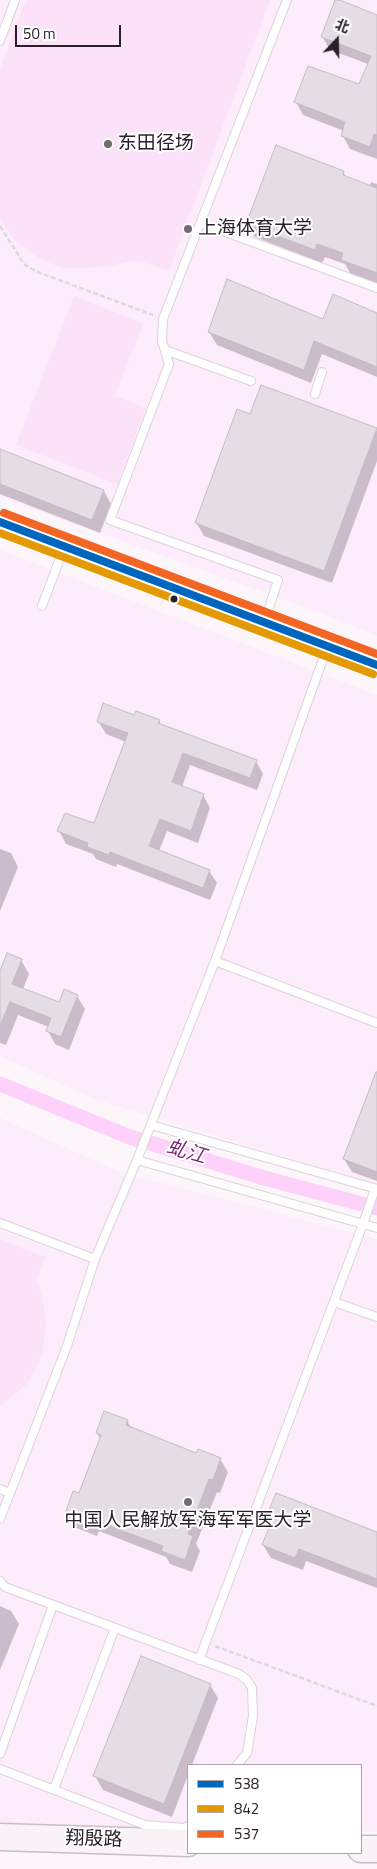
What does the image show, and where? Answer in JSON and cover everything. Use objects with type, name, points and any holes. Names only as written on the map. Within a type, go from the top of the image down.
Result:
[{"type":"main road","name":"翔殷路","points":[[0,1837],[187,1843]]},
{"type":"main road","points":[[362,1849],[377,1849]]},
{"type":"street","points":[[0,522],[377,665]]},
{"type":"lane","points":[[0,41],[15,0]]},
{"type":"lane","points":[[264,621],[278,580],[110,520],[169,364],[162,341],[163,319],[288,0]]},
{"type":"lane","points":[[201,223],[377,288]]},
{"type":"lane","points":[[165,350],[251,381]]},
{"type":"lane","points":[[315,394],[322,372]]},
{"type":"lane","points":[[42,606],[64,546]]},
{"type":"lane","points":[[0,1519],[67,1346],[95,1259],[139,1156],[215,961],[328,646]]},
{"type":"lane","points":[[215,961],[377,1023]]},
{"type":"lane","points":[[149,1128],[376,1189],[371,1198],[363,1224],[200,1660]]},
{"type":"lane","points":[[139,1156],[377,1228]]},
{"type":"lane","points":[[0,1223],[95,1259]]},
{"type":"lane","points":[[334,1302],[377,1318]]},
{"type":"lane","points":[[0,1489],[10,1493]]},
{"type":"lane","points":[[0,1580],[6,1588],[239,1674],[252,1688],[253,1716],[247,1753],[238,1764]]},
{"type":"lane","points":[[0,1754],[53,1605]]},
{"type":"lane","points":[[54,1789],[115,1628]]},
{"type":"lane","points":[[0,1769],[146,1825],[187,1827]]},
{"type":"path","points":[[0,226],[24,264],[35,271],[163,319]]},
{"type":"path","points":[[206,1643],[377,1706]]},
{"type":"shaded area","name":"上海体育大学","points":[[0,0],[377,0],[377,636],[318,612],[0,497]]},
{"type":"shaded area","name":"东田径场","points":[[26,0],[270,0],[169,271],[143,262],[132,261],[105,267],[62,268],[40,259],[14,239],[0,219],[0,69]]},
{"type":"shaded area","points":[[74,296],[143,323],[115,396],[146,408],[117,484],[16,445]]},
{"type":"shaded area","points":[[0,550],[377,695],[377,1185],[94,1099],[0,1056]]},
{"type":"shaded area","name":"中国人民解放军海军军医大学","points":[[0,1118],[120,1172],[377,1239],[377,1832],[362,1832],[362,1764],[187,1764],[187,1831],[0,1827]]},
{"type":"shaded area","points":[[0,1239],[45,1257],[36,1281],[40,1289],[46,1326],[43,1351],[36,1368],[26,1385],[0,1406]]},
{"type":"building","points":[[335,0],[340,0],[377,15],[377,135],[374,134],[370,147],[341,136],[345,122],[294,102],[308,66],[359,84],[371,56],[321,37]]},
{"type":"building","points":[[276,145],[344,171],[343,175],[377,188],[377,273],[341,260],[343,253],[317,244],[315,250],[246,224]]},
{"type":"building","points":[[227,279],[323,319],[333,294],[377,313],[377,367],[314,341],[304,370],[208,332]]},
{"type":"building","points":[[261,385],[377,428],[324,571],[195,523],[237,409],[250,414]]},
{"type":"building","points":[[0,449],[104,490],[92,520],[0,484]]},
{"type":"building","points":[[103,703],[134,715],[136,711],[160,720],[158,723],[257,760],[250,778],[183,753],[172,782],[204,794],[191,831],[160,819],[149,846],[210,870],[203,888],[110,852],[109,855],[87,847],[88,843],[57,831],[65,813],[94,823],[128,733],[97,722]]},
{"type":"building","points":[[7,953],[22,959],[12,984],[59,1002],[64,989],[78,995],[61,1037],[46,1031],[51,1018],[10,1002],[0,1026],[0,971]]},
{"type":"building","points":[[377,1072],[377,1172],[343,1159]]},
{"type":"building","points":[[104,1411],[128,1420],[126,1425],[196,1453],[198,1449],[221,1458],[213,1480],[209,1479],[188,1534],[193,1536],[185,1560],[161,1551],[163,1546],[91,1519],[89,1523],[65,1514],[73,1491],[79,1493],[101,1435],[96,1433]]},
{"type":"building","points":[[276,1493],[377,1532],[377,1579],[299,1549],[295,1558],[262,1545],[273,1517],[267,1515]]},
{"type":"building","points":[[141,1656],[211,1684],[164,1804],[93,1776]]},
{"type":"waterway","name":"虬江","points":[[0,1084],[127,1136],[264,1178],[377,1208]]},
{"type":"transit line","name":"537","points":[[4,513],[377,654]]},
{"type":"transit line","name":"538","points":[[0,522],[377,665]]},
{"type":"transit line","name":"842","points":[[0,533],[373,674]]},
{"type":"place","name":"东田径场","points":[[108,144]]},
{"type":"place","name":"上海体育大学","points":[[188,229]]},
{"type":"place","name":"中国人民解放军海军军医大学","points":[[188,1502]]}]
